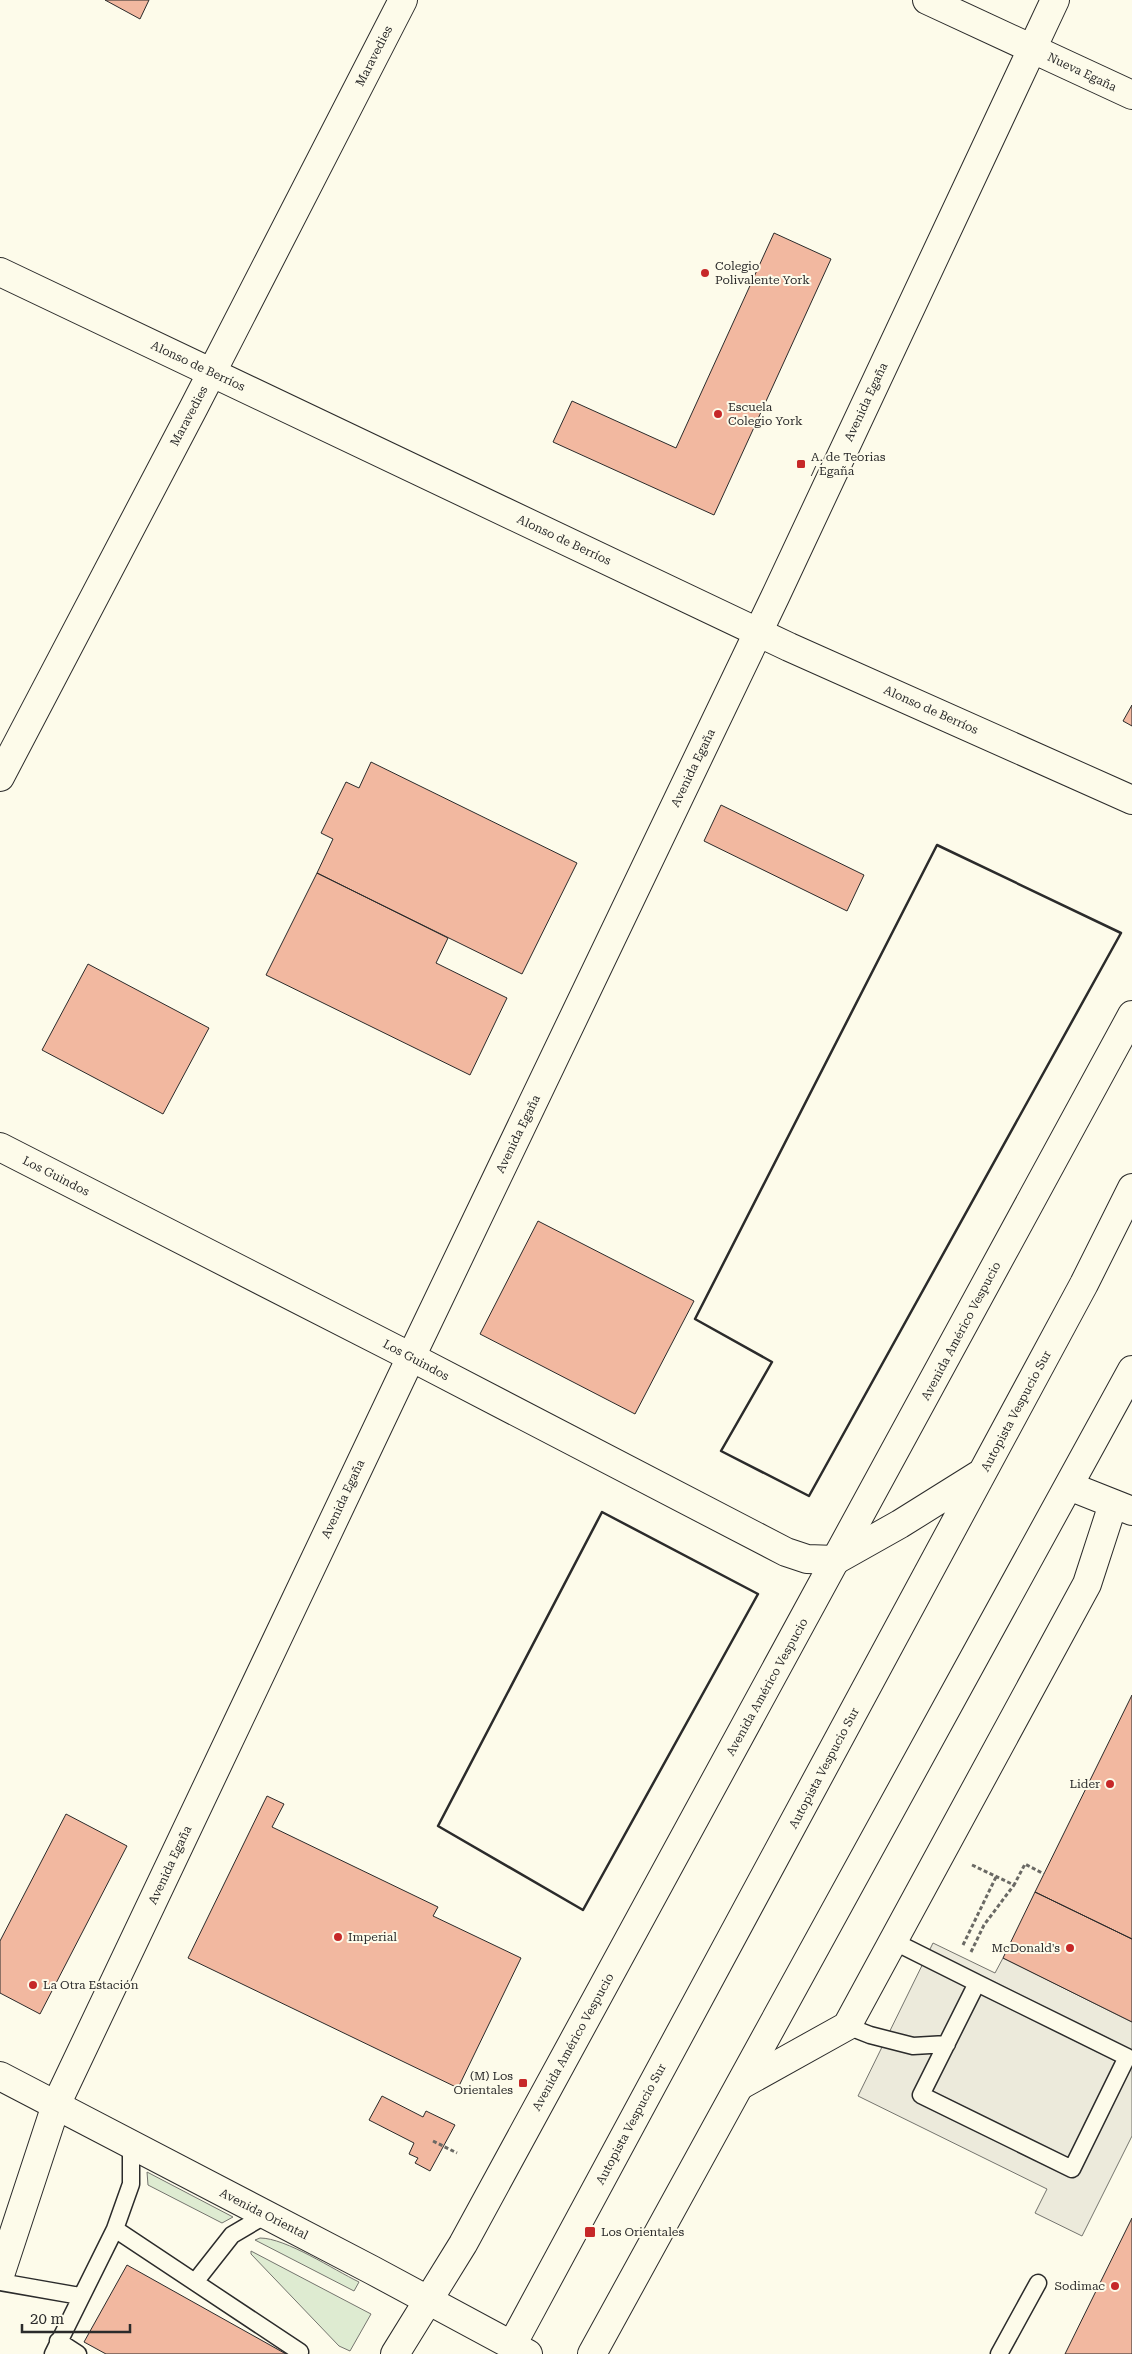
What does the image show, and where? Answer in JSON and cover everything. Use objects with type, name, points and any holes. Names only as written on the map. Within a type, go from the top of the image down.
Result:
[{"type":"main road","name":"Maravedies","points":[[0,777],[212,372],[403,0]]},
{"type":"main road","name":"Nueva Egaña","points":[[926,0],[1132,95]]},
{"type":"main road","name":"Avenida Egaña","points":[[0,2275],[56,2105],[758,632],[1055,0]]},
{"type":"main road","name":"Alonso de Berríos","points":[[0,272],[758,632],[1132,800]]},
{"type":"main road","name":"Avenida Américo Vespucio","points":[[395,2354],[463,2244],[1132,1015]]},
{"type":"main road","name":"Los Guindos","points":[[0,1147],[411,1357],[786,1552],[807,1559],[836,1560]]},
{"type":"main road","name":"Autopista Vespucio Sur","points":[[516,2351],[1084,1284],[1132,1188]]},
{"type":"main road","points":[[592,2354],[1132,1370]]},
{"type":"main road","points":[[836,1560],[967,1484],[983,1471]]},
{"type":"main road","points":[[741,2085],[847,2026],[1087,1584],[1122,1507],[1069,1486]]},
{"type":"main road","name":"Avenida Oriental","points":[[0,2076],[428,2300],[516,2351]]},
{"type":"lane","points":[[893,1941],[1127,2057],[1072,2169],[921,2095],[977,1983]]},
{"type":"lane","points":[[847,2026],[870,2036],[913,2046],[946,2044]]},
{"type":"lane","points":[[78,2354],[56,2348],[80,2296],[116,2228],[131,2184],[131,2145]]},
{"type":"lane","points":[[195,2282],[232,2235],[266,2215]]},
{"type":"lane","points":[[116,2228],[301,2353]]},
{"type":"lane","points":[[0,2282],[80,2296]]},
{"type":"lane","points":[[999,2354],[1038,2283]]},
{"type":"path","points":[[965,1861],[1014,1885]]},
{"type":"path","points":[[964,1953],[969,1955],[984,1925],[1014,1885],[1025,1864],[1044,1874]]},
{"type":"path","points":[[960,1950],[996,1877]]},
{"type":"path","points":[[433,2141],[458,2153]]},
{"type":"green space","points":[[147,2172],[233,2217],[222,2223],[148,2185]]},
{"type":"green space","points":[[260,2238],[283,2243],[359,2282],[354,2291],[255,2240]]},
{"type":"green space","points":[[251,2251],[371,2314],[350,2351],[339,2346],[251,2254]]},
{"type":"shaded area","points":[[933,1943],[995,1973],[1003,1958],[1132,2022],[1132,2136],[1082,2236],[1035,2213],[1047,2189],[858,2096]]},
{"type":"building","points":[[105,0],[149,0],[140,19]]},
{"type":"building","points":[[774,233],[831,259],[714,515],[553,442],[572,401],[676,448]]},
{"type":"building","points":[[1132,705],[1132,726],[1123,721]]},
{"type":"building","points":[[371,762],[577,863],[522,974],[317,873],[333,839],[321,833],[346,782],[359,788]]},
{"type":"building","points":[[721,805],[864,875],[847,911],[704,841]]},
{"type":"building","points":[[317,873],[448,938],[436,963],[507,998],[470,1075],[266,975]]},
{"type":"building","points":[[88,964],[209,1028],[163,1114],[42,1050]]},
{"type":"building","points":[[538,1221],[694,1301],[635,1414],[480,1334]]},
{"type":"building","name":"Lider","points":[[1132,1695],[1132,1939],[1035,1892]]},
{"type":"building","name":"Imperial","points":[[267,1796],[284,1804],[272,1827],[438,1907],[433,1916],[521,1958],[458,2088],[188,1958]]},
{"type":"building","points":[[66,1814],[127,1846],[40,2014],[0,1993],[0,1941]]},
{"type":"building","name":"McDonald's","points":[[1035,1892],[1132,1939],[1132,2022],[1003,1958]]},
{"type":"building","points":[[382,2096],[423,2117],[426,2111],[455,2125],[430,2171],[415,2163],[418,2158],[409,2154],[414,2143],[369,2120]]},
{"type":"building","name":"Sodimac","points":[[1132,2218],[1132,2354],[1065,2354]]},
{"type":"building","points":[[127,2265],[286,2354],[106,2354],[84,2342]]},
{"type":"wall","points":[[937,845],[1121,933],[809,1496],[721,1451],[772,1362],[695,1319],[937,845]]},
{"type":"wall","points":[[602,1512],[758,1594],[583,1910],[438,1826],[602,1512]]},
{"type":"place","name":"Colegio Polivalente York","points":[[705,273]]},
{"type":"place","name":"Escuela Colegio York","points":[[718,414]]},
{"type":"place","name":"A. de Teorias / Egaña","points":[[801,464]]},
{"type":"place","name":"Lider","points":[[1110,1784]]},
{"type":"place","name":"Imperial","points":[[338,1937]]},
{"type":"place","name":"McDonald's","points":[[1070,1948]]},
{"type":"place","name":"La Otra Estación","points":[[33,1985]]},
{"type":"place","name":"(M) Los Orientales","points":[[523,2083]]},
{"type":"place","name":"Los Orientales","points":[[590,2232]]},
{"type":"place","name":"Sodimac","points":[[1115,2286]]}]
